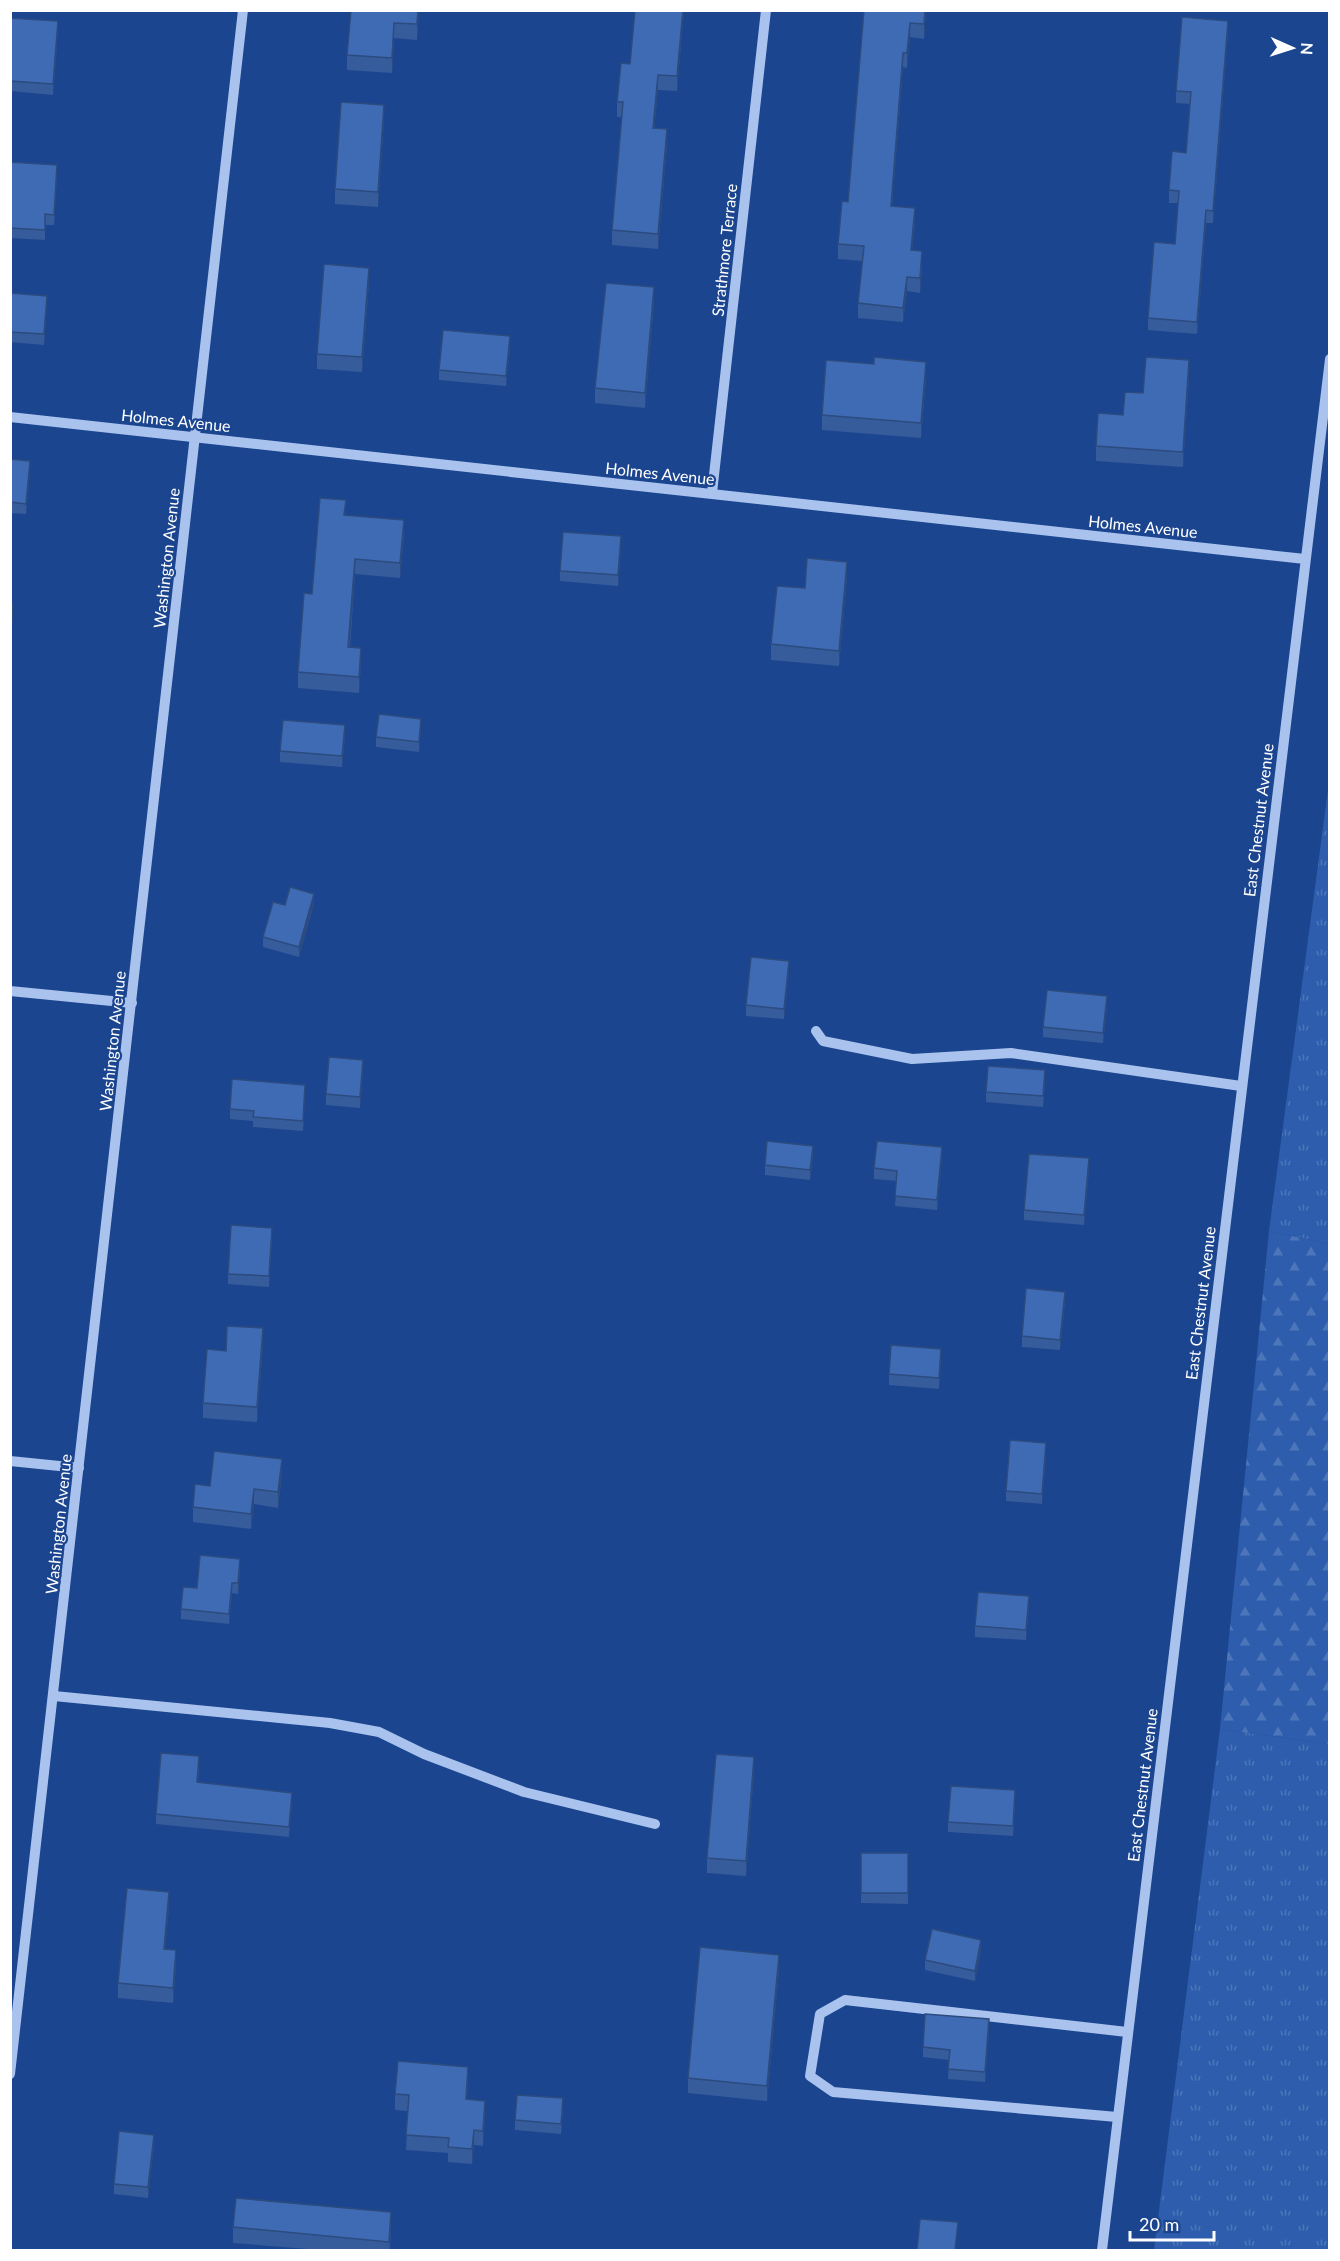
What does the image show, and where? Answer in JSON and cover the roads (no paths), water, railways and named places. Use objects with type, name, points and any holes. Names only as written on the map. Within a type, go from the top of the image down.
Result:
[{"type":"street","name":"Washington Avenue","points":[[10,2074],[243,10]]},
{"type":"street","name":"Strathmore Terrace","points":[[712,493],[766,10]]},
{"type":"street","name":"East Chestnut Avenue","points":[[1102,2250],[1329,359]]},
{"type":"street","name":"Holmes Avenue","points":[[10,417],[1305,559]]},
{"type":"street","points":[[10,991],[132,1003]]},
{"type":"street","points":[[816,1031],[823,1041],[912,1059],[1011,1053],[1241,1086]]},
{"type":"street","points":[[10,1461],[79,1468]]},
{"type":"street","points":[[54,1696],[330,1723],[378,1732],[424,1754],[525,1792],[655,1824]]},
{"type":"street","points":[[1117,2116],[833,2092],[810,2076],[820,2014],[845,2000],[1127,2032]]}]
